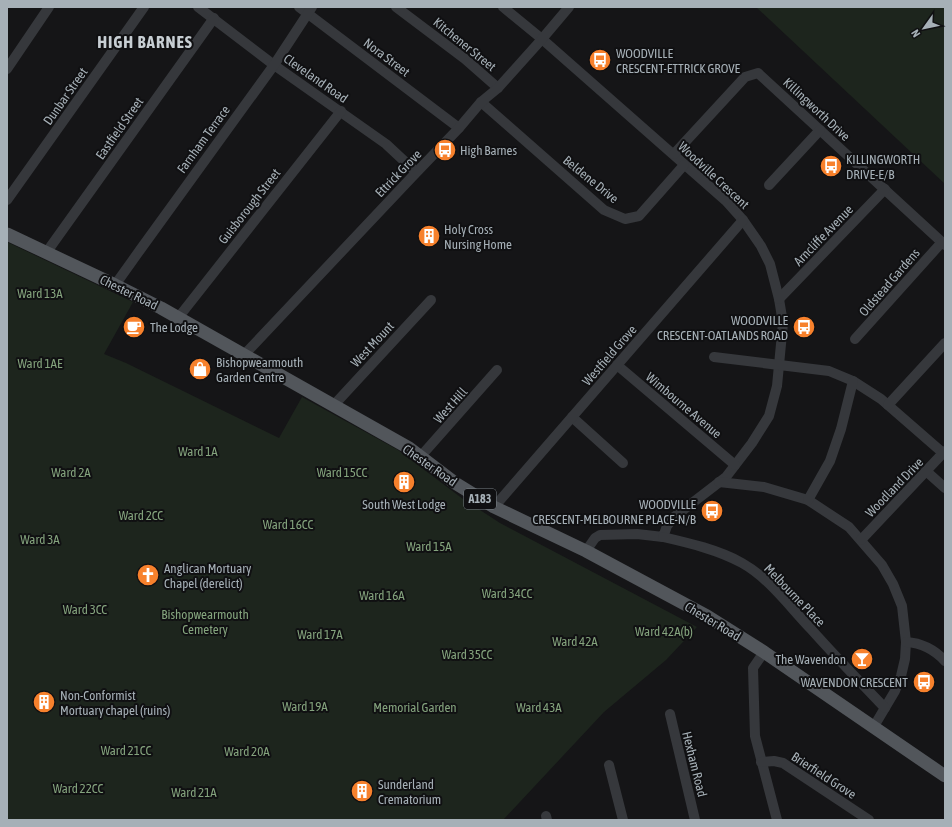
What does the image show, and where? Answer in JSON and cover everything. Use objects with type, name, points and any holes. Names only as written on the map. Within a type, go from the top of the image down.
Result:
[{"type":"main road","name":"Chester Road","points":[[7,234],[115,285],[178,318],[421,456],[455,483],[494,507],[586,551],[707,616],[764,652],[945,776]]},
{"type":"street","points":[[7,69],[49,7]]},
{"type":"street","name":"Dunbar Street","points":[[7,200],[144,7]]},
{"type":"street","name":"Cleveland Road","points":[[198,7],[274,65],[386,144],[416,172]]},
{"type":"street","name":"Nora Street","points":[[299,7],[310,10],[459,128]]},
{"type":"street","name":"Kitchener Street","points":[[396,7],[465,59],[498,88]]},
{"type":"street","name":"Woodville Crescent","points":[[503,7],[542,39],[726,201],[743,220],[761,246],[770,264],[779,299],[783,323],[777,386],[769,416],[752,443],[726,477],[674,517],[667,526],[663,537]]},
{"type":"street","name":"Ettrick Grove","points":[[243,356],[459,128],[481,102],[498,88],[569,7]]},
{"type":"street","name":"Farnham Terrace","points":[[115,285],[274,65],[310,10]]},
{"type":"street","name":"Eastfield Street","points":[[46,253],[214,18]]},
{"type":"street","name":"Killingworth Drive","points":[[674,154],[745,77],[758,73],[943,243]]},
{"type":"street","name":"Beldene Drive","points":[[481,102],[604,210],[625,219],[639,216],[684,165]]},
{"type":"street","name":"Guisborough Street","points":[[178,318],[341,111]]},
{"type":"street","points":[[769,185],[820,130]]},
{"type":"street","name":"Arncliffe Avenue","points":[[779,299],[885,189]]},
{"type":"street","name":"Westfield Grove","points":[[494,507],[743,220]]},
{"type":"street","name":"Oldstead Gardens","points":[[855,339],[943,243]]},
{"type":"street","name":"West Mount","points":[[333,406],[431,300]]},
{"type":"street","points":[[888,405],[945,343]]},
{"type":"street","points":[[714,357],[829,371],[853,381],[882,399],[944,452]]},
{"type":"street","name":"Wimbourne Avenue","points":[[617,365],[735,465]]},
{"type":"street","name":"West Hill","points":[[421,456],[497,370]]},
{"type":"street","points":[[808,500],[830,461],[841,429],[853,381]]},
{"type":"street","points":[[572,417],[623,463]]},
{"type":"street","name":"Woodland Drive","points":[[861,540],[944,452]]},
{"type":"street","points":[[926,471],[945,488]]},
{"type":"street","points":[[719,482],[764,487],[808,500],[849,527],[882,565],[893,584],[902,606],[906,642],[905,660],[901,676],[886,708],[873,728]]},
{"type":"street","points":[[586,551],[595,538],[600,535],[637,534],[663,537]]},
{"type":"street","name":"Melbourne Place","points":[[663,537],[727,556],[756,572],[886,708]]},
{"type":"street","points":[[906,642],[926,646],[935,651],[944,659]]},
{"type":"street","points":[[764,652],[753,668],[755,736],[777,820]]},
{"type":"street","name":"Hexham Road","points":[[670,714],[695,820]]},
{"type":"street","name":"Brierfield Grove","points":[[761,762],[774,760],[783,763],[869,820]]},
{"type":"street","points":[[609,765],[623,820]]},
{"type":"green space","points":[[756,7],[945,7],[945,184]]},
{"type":"green space","name":"Bishopwearmouth Cemetery","points":[[7,242],[133,302],[104,354],[126,363],[279,438],[302,397],[398,450],[463,499],[500,523],[697,627],[666,660],[604,712],[503,820],[7,820]]},
{"type":"place","name":"WOODVILLE CRESCENT-ETTRICK GROVE","points":[[600,60]]},
{"type":"place","name":"High Barnes","points":[[445,150]]},
{"type":"place","name":"KILLINGWORTH DRIVE-E/B","points":[[831,166]]},
{"type":"place","name":"Holy Cross Nursing Home","points":[[429,236]]},
{"type":"place","name":"The Lodge","points":[[134,327]]},
{"type":"place","name":"WOODVILLE CRESCENT-OATLANDS ROAD","points":[[804,327]]},
{"type":"place","name":"Bishopwearmouth Garden Centre","points":[[200,369]]},
{"type":"place","name":"South West Lodge","points":[[404,482]]},
{"type":"place","name":"WOODVILLE CRESCENT-MELBOURNE PLACE-N/B","points":[[712,511]]},
{"type":"place","name":"Anglican Mortuary Chapel (derelict)","points":[[148,575]]},
{"type":"place","name":"The Wavendon","points":[[862,659]]},
{"type":"place","name":"WAVENDON CRESCENT","points":[[924,682]]},
{"type":"place","name":"Non-Conformist Mortuary chapel (ruins)","points":[[44,702]]},
{"type":"place","name":"Sunderland Crematorium","points":[[362,791]]},
{"type":"district","name":"HIGH BARNES","points":[[145,42]]},
{"type":"park label","name":"Ward 13A","points":[[40,293]]},
{"type":"park label","name":"Ward 1AE","points":[[40,363]]},
{"type":"park label","name":"Ward 1A","points":[[198,451]]},
{"type":"park label","name":"Ward 2A","points":[[71,472]]},
{"type":"park label","name":"Ward 15CC","points":[[342,472]]},
{"type":"park label","name":"Ward 2CC","points":[[141,515]]},
{"type":"park label","name":"Ward 16CC","points":[[288,524]]},
{"type":"park label","name":"Ward 3A","points":[[40,539]]},
{"type":"park label","name":"Ward 15A","points":[[429,546]]},
{"type":"park label","name":"Ward 34CC","points":[[507,593]]},
{"type":"park label","name":"Ward 16A","points":[[382,595]]},
{"type":"park label","name":"Ward 3CC","points":[[85,609]]},
{"type":"park label","name":"Ward 42A(b)","points":[[664,631]]},
{"type":"park label","name":"Ward 17A","points":[[320,634]]},
{"type":"park label","name":"Ward 42A","points":[[575,641]]},
{"type":"park label","name":"Ward 35CC","points":[[467,654]]},
{"type":"park label","name":"Ward 19A","points":[[305,706]]},
{"type":"park label","name":"Memorial Garden","points":[[415,707]]},
{"type":"park label","name":"Ward 43A","points":[[539,707]]},
{"type":"park label","name":"Ward 21CC","points":[[126,750]]},
{"type":"park label","name":"Ward 20A","points":[[247,751]]},
{"type":"park label","name":"Ward 22CC","points":[[78,788]]},
{"type":"park label","name":"Ward 21A","points":[[194,792]]}]
